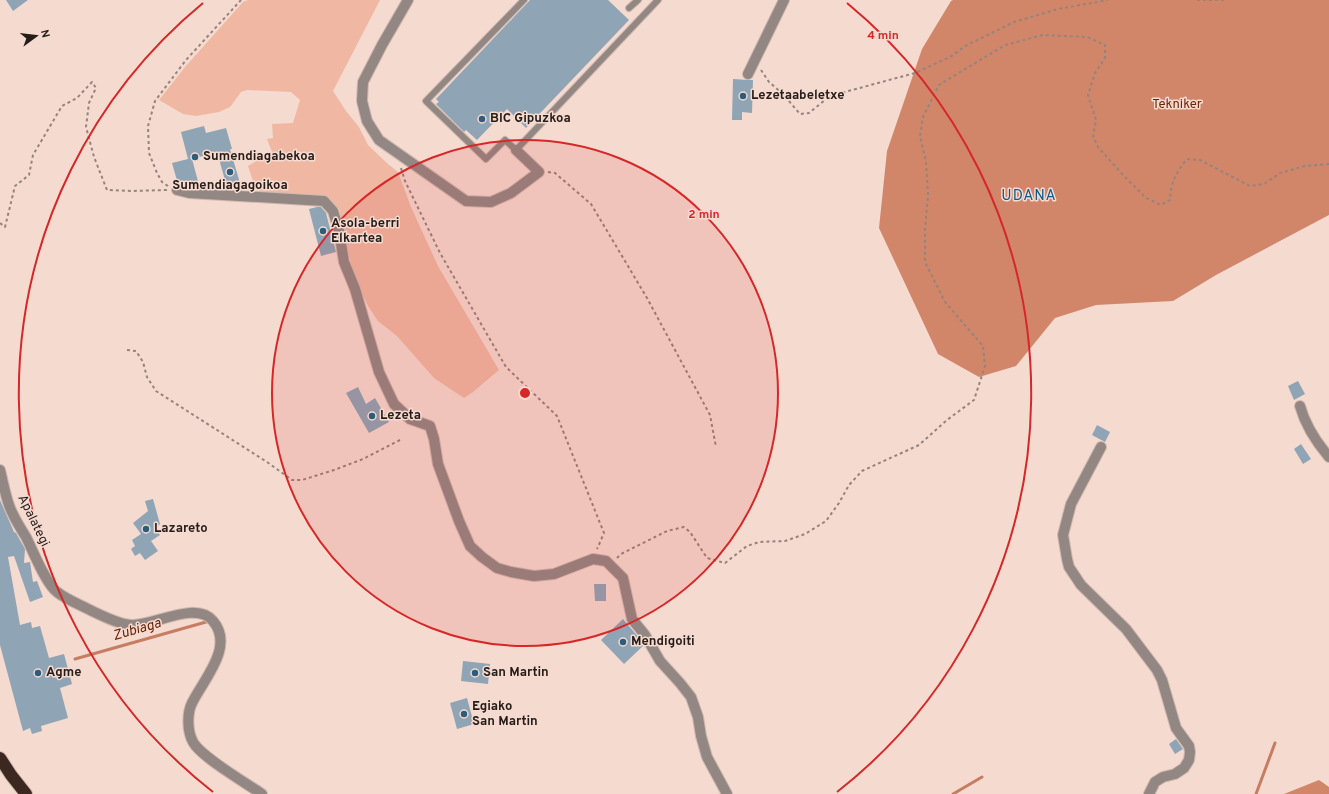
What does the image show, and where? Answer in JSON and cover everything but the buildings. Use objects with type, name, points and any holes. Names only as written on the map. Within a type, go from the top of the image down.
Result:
[{"type":"highway","points":[[0,758],[26,794]]},
{"type":"street","points":[[408,0],[363,82],[362,101],[367,121],[380,140],[466,201],[491,202],[511,193],[539,172],[516,150]]},
{"type":"street","points":[[748,74],[784,0]]},
{"type":"street","points":[[177,190],[189,193],[324,201],[333,211],[339,231],[344,262],[355,289],[379,372],[394,404],[410,419],[430,426],[434,439],[438,464],[470,546],[497,568],[534,576],[554,574],[593,559],[606,561],[611,564],[623,578],[632,619],[645,636],[660,661],[691,697],[698,717],[701,736],[707,757],[727,794]]},
{"type":"street","points":[[1300,406],[1308,426],[1323,451],[1329,457]]},
{"type":"street","points":[[1101,446],[1071,504],[1063,535],[1066,559],[1069,567],[1081,586],[1126,629],[1157,670],[1162,680],[1176,728],[1189,746],[1189,760],[1184,768],[1175,774],[1163,777],[1155,782],[1148,794]]},
{"type":"street","name":"Apalategi","points":[[0,470],[9,505],[18,526],[50,583],[57,592],[99,614],[123,624],[143,624],[179,614],[196,613],[205,615],[213,620],[219,631],[221,639],[220,647],[218,656],[192,704],[189,732],[192,742],[201,753],[262,794]]},
{"type":"lane","points":[[524,0],[426,101],[486,159],[505,140],[516,150],[658,0]]},
{"type":"lane","points":[[629,8],[638,0]]},
{"type":"path","points":[[177,190],[162,182],[157,174],[149,152],[148,126],[155,101],[186,60],[241,0]]},
{"type":"path","points":[[753,63],[759,66],[769,82],[783,94],[800,114],[809,113],[830,96],[915,72],[950,57],[967,45],[1014,22],[1058,9],[1108,0]]},
{"type":"path","points":[[1197,0],[1226,0]]},
{"type":"path","points":[[611,564],[621,554],[667,531],[684,527],[690,532],[707,558],[725,563],[747,546],[759,542],[785,541],[805,534],[826,521],[839,503],[849,485],[862,471],[919,445],[947,420],[974,400],[985,366],[983,346],[945,302],[926,262],[925,230],[928,195],[926,162],[920,136],[923,117],[939,85],[1005,45],[1043,36],[1087,37],[1105,45],[1105,58],[1095,73],[1088,95],[1096,120],[1093,136],[1098,147],[1146,198],[1161,205],[1170,200],[1171,186],[1176,173],[1187,159],[1200,160],[1250,186],[1264,184],[1280,173],[1305,166],[1329,164]]},
{"type":"path","points":[[0,223],[5,227],[15,186],[29,176],[33,155],[62,106],[77,98],[92,82],[96,88],[89,103],[86,127],[94,157],[107,190],[177,190]]},
{"type":"path","points":[[398,153],[405,181],[440,253],[506,367],[557,416],[604,533],[593,559]]},
{"type":"path","points":[[539,172],[555,173],[591,204],[646,298],[710,415],[716,447]]},
{"type":"path","points":[[127,350],[136,351],[143,362],[147,377],[156,391],[267,462],[292,480],[302,480],[334,470],[363,459],[400,440]]},
{"type":"shaded area","points":[[248,0],[380,0],[333,91],[359,127],[368,145],[398,172],[411,207],[438,266],[499,370],[464,398],[434,378],[397,336],[378,321],[368,306],[357,283],[349,257],[339,209],[331,200],[285,196],[256,190],[248,166],[272,152],[267,139],[273,138],[272,124],[293,123],[300,100],[291,92],[247,90],[241,92],[230,107],[219,112],[196,116],[183,114],[159,100],[185,67],[243,2]]},
{"type":"green space","name":"Tekniker","points":[[953,0],[1329,0],[1329,215],[1216,275],[1173,301],[1096,305],[1055,318],[1016,366],[979,377],[938,354],[879,228],[887,151],[922,49]]},
{"type":"green space","points":[[1319,780],[1329,787],[1329,794],[1284,794]]},
{"type":"waterway","name":"Zubiaga","points":[[75,659],[206,622]]},
{"type":"waterway","points":[[1256,794],[1275,743]]},
{"type":"waterway","points":[[953,794],[982,777]]},
{"type":"place","name":"Lezetaabeletxe","points":[[743,96]]},
{"type":"place","name":"BIC Gipuzkoa","points":[[482,119]]},
{"type":"place","name":"Sumendiagabekoa","points":[[195,157]]},
{"type":"place","name":"Sumendiagagoikoa","points":[[230,172]]},
{"type":"place","name":"Asola-berri Elkartea","points":[[323,231]]},
{"type":"place","name":"Lezeta","points":[[372,416]]},
{"type":"place","name":"Lazareto","points":[[146,529]]},
{"type":"place","name":"Mendigoiti","points":[[623,642]]},
{"type":"place","name":"Agme","points":[[38,673]]},
{"type":"place","name":"San Martin","points":[[475,673]]},
{"type":"place","name":"Egiako San Martin","points":[[464,714]]},
{"type":"district","name":"UDANA","points":[[1029,196]]}]
